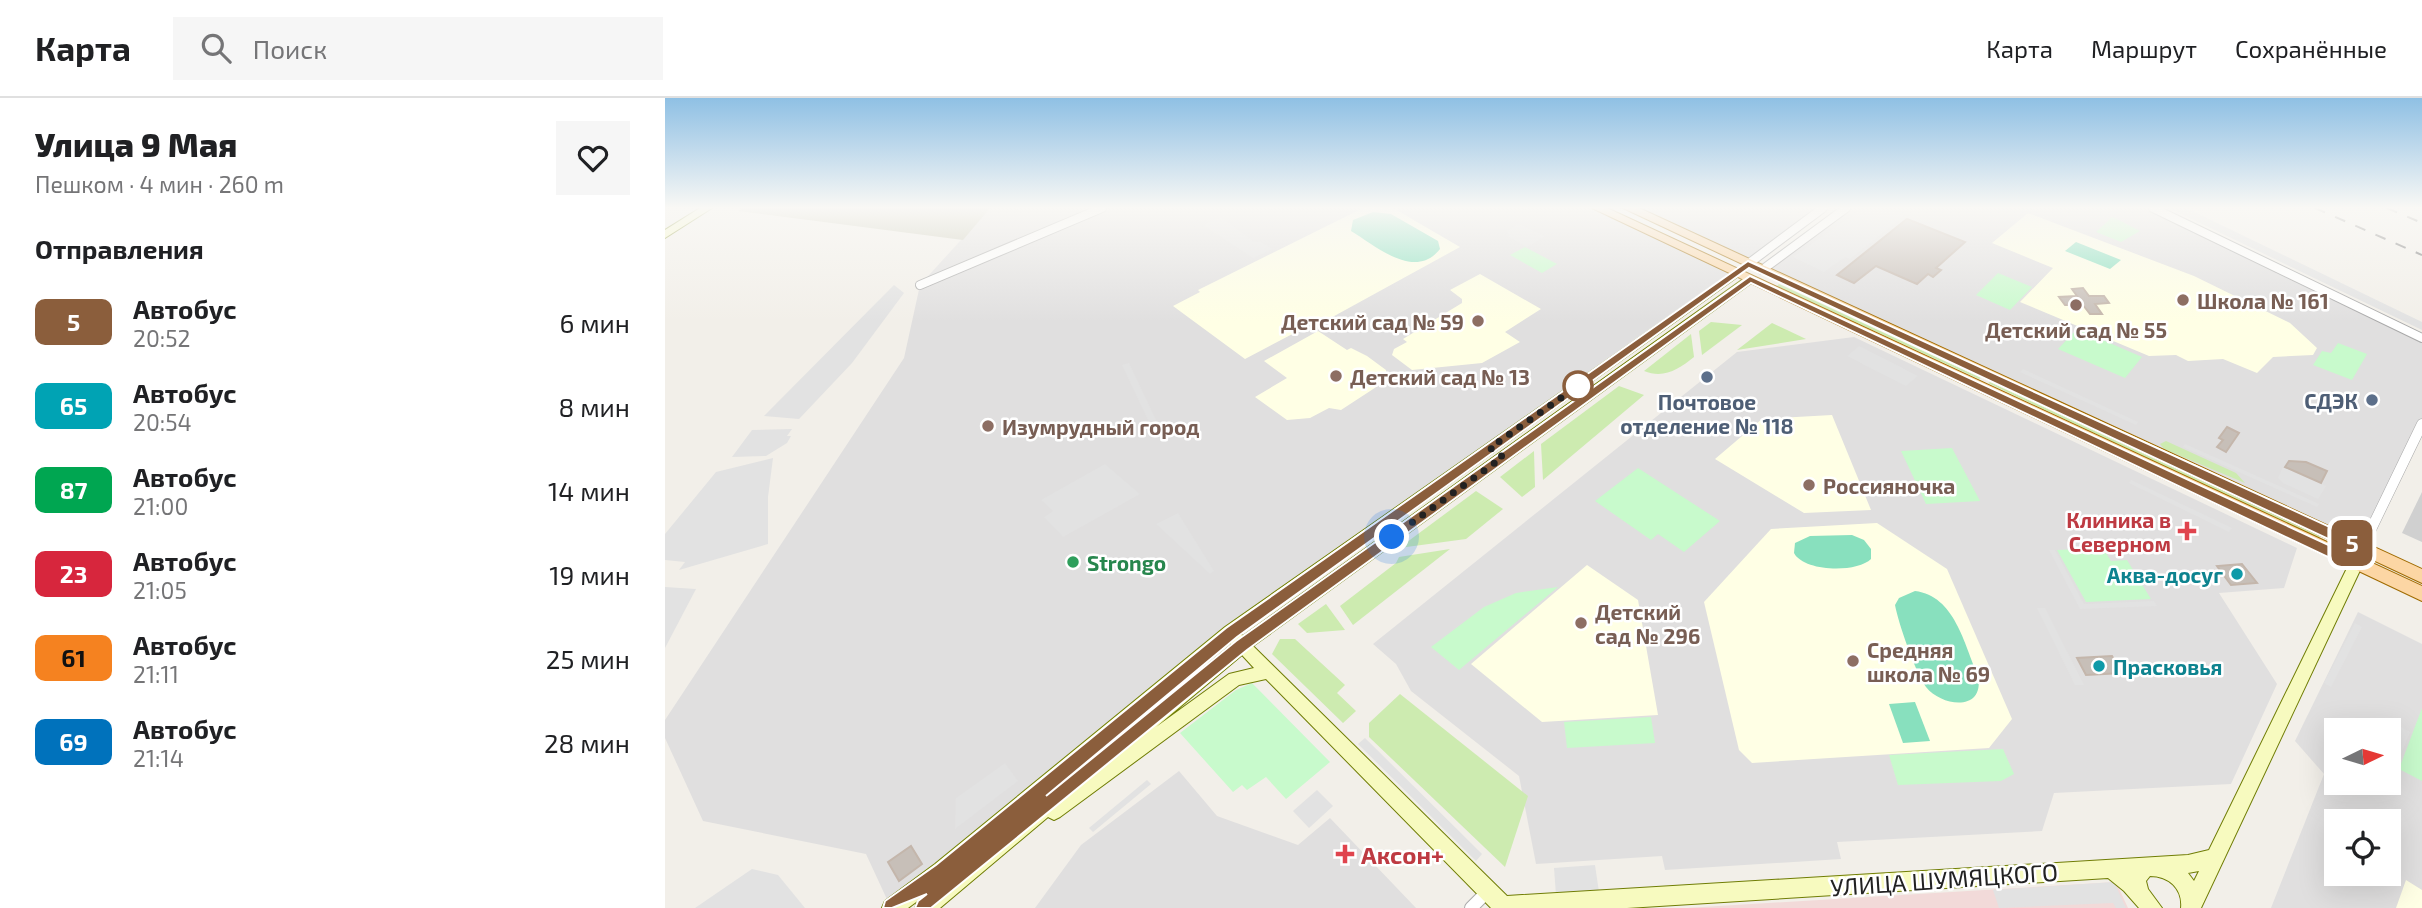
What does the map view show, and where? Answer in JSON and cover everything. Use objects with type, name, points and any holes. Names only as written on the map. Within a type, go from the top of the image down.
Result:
[{"type":"main road","points":[[1687,246],[1749,272],[2359,556],[2422,594]]},
{"type":"main road","points":[[1700,246],[1749,272]]},
{"type":"main road","points":[[892,908],[1236,639],[1490,448],[1749,272]]},
{"type":"main road","points":[[925,908],[1009,841],[1236,639],[1503,457],[1749,272]]},
{"type":"main road","points":[[1490,448],[1503,457]]},
{"type":"main road","points":[[2359,556],[2422,576]]},
{"type":"main road","points":[[2192,908],[2359,556]]},
{"type":"main road","points":[[1236,639],[1266,672],[1504,907]]},
{"type":"main road","points":[[1009,841],[1072,800],[1235,679],[1266,672]]},
{"type":"main road","name":"УЛИЦА ШУМЯЦКОГО","points":[[1504,907],[1569,906],[2188,864],[2215,858]]},
{"type":"main road","points":[[2147,904],[2138,874],[2155,865],[2171,871],[2186,884],[2192,908]]},
{"type":"main road","points":[[2108,868],[2122,875],[2147,904]]},
{"type":"street","points":[[920,285],[1013,246]]},
{"type":"street","points":[[1749,272],[1777,246]]},
{"type":"street","points":[[1749,272],[1791,246]]},
{"type":"street","points":[[2231,246],[2422,338]]},
{"type":"street","points":[[2359,556],[2422,424]]},
{"type":"street","points":[[1471,908],[1488,891]]},
{"type":"shaded area","points":[[956,246],[1678,246],[1736,273],[1231,632],[891,908],[866,854],[703,821],[665,738],[665,720],[904,358],[920,285]]},
{"type":"shaded area","points":[[1235,246],[1267,246],[1272,249],[1253,258]]},
{"type":"shaded area","points":[[1287,246],[1460,247],[1327,320],[1323,318],[1245,359],[1173,306],[1200,292],[1198,290]]},
{"type":"shaded area","points":[[1709,246],[1772,246],[1748,264]]},
{"type":"shaded area","points":[[1796,246],[2231,246],[2422,338],[2422,424],[2362,548],[1762,271]]},
{"type":"shaded area","points":[[1809,246],[1867,246],[1850,259],[1845,257],[1824,272],[1793,257]]},
{"type":"shaded area","name":"Школа № 161","points":[[1999,246],[2114,246],[2194,276],[2290,323],[2317,348],[2313,355],[2273,357],[2257,373],[2223,359],[2188,361],[2176,355],[2149,356],[2020,302],[2053,268]]},
{"type":"shaded area","points":[[2247,246],[2264,246],[2422,322],[2422,330]]},
{"type":"shaded area","name":"Детский сад № 59","points":[[1480,274],[1541,309],[1505,332],[1520,342],[1482,363],[1412,370],[1392,355],[1394,349],[1407,342],[1403,339],[1462,303],[1462,299],[1450,290]]},
{"type":"shaded area","points":[[894,285],[904,293],[852,363],[799,419],[764,416]]},
{"type":"shaded area","name":"Детский сад № 13","points":[[1318,331],[1347,350],[1351,348],[1367,356],[1386,370],[1387,380],[1341,410],[1329,408],[1310,418],[1287,420],[1255,397],[1287,378],[1264,361]]},
{"type":"shaded area","points":[[1854,337],[2297,548],[2284,588],[2219,593],[2277,684],[2231,784],[2054,793],[2042,831],[1837,842],[1841,859],[1665,870],[1662,856],[1536,864],[1519,776],[1411,691],[1396,664],[1373,644],[1737,352]]},
{"type":"shaded area","points":[[1859,346],[1918,376],[1906,386],[1847,356]]},
{"type":"shaded area","points":[[1129,363],[1156,420],[1149,422],[1122,365]]},
{"type":"shaded area","points":[[2023,369],[2138,422],[2136,425],[2020,372]]},
{"type":"shaded area","name":"Россияночка","points":[[1832,415],[1871,510],[1804,513],[1715,459],[1762,419]]},
{"type":"shaded area","points":[[792,429],[787,436],[791,436],[787,443],[766,456],[732,457],[752,430]]},
{"type":"shaded area","points":[[2185,444],[2319,504],[2317,507],[2183,447]]},
{"type":"shaded area","points":[[773,458],[768,497],[768,544],[679,570],[685,562],[665,560],[665,534],[716,472]]},
{"type":"shaded area","points":[[1105,464],[1140,494],[1063,537],[1044,517],[1053,511],[1041,500]]},
{"type":"shaded area","points":[[2283,467],[2326,486],[2318,499],[2283,483],[2278,478]]},
{"type":"shaded area","points":[[2131,480],[2232,528],[2229,532],[2129,483]]},
{"type":"shaded area","points":[[2422,492],[2422,542],[2402,533]]},
{"type":"shaded area","points":[[1178,513],[1214,571],[1210,574],[1156,524]]},
{"type":"shaded area","name":"Средняя школа № 69","points":[[1877,523],[1947,569],[2012,719],[1989,748],[1752,763],[1739,750],[1704,602],[1771,529]]},
{"type":"shaded area","points":[[2049,550],[2055,550],[2084,604],[2154,601],[2157,606],[2080,609]]},
{"type":"shaded area","name":"Детский сад № 296","points":[[1587,565],[1638,600],[1658,715],[1542,722],[1471,664]]},
{"type":"shaded area","points":[[665,587],[696,589],[665,648]]},
{"type":"shaded area","points":[[2037,608],[2045,608],[2084,685],[2075,685]]},
{"type":"shaded area","points":[[2358,612],[2422,644],[2422,908],[2271,908],[2324,774],[2295,741]]},
{"type":"shaded area","points":[[2355,623],[2362,627],[2331,687],[2324,683]]},
{"type":"shaded area","points":[[2401,727],[2410,732],[2401,754]]},
{"type":"shaded area","points":[[1365,738],[1482,854],[1476,861],[1358,744]]},
{"type":"shaded area","points":[[1005,763],[1018,781],[955,829],[956,798]]},
{"type":"shaded area","points":[[1179,771],[1217,816],[1298,845],[1330,818],[1416,908],[1035,908],[1081,845]]},
{"type":"shaded area","points":[[1147,780],[1151,784],[1093,832],[1089,828]]},
{"type":"shaded area","points":[[1317,790],[1333,806],[1309,828],[1293,811]]},
{"type":"shaded area","points":[[1595,865],[1599,892],[1556,895],[1554,868]]},
{"type":"shaded area","points":[[752,869],[778,875],[805,908],[695,908]]},
{"type":"shaded area","points":[[2406,880],[2422,890],[2422,908],[2396,908]]},
{"type":"shaded area","points":[[2114,882],[2126,908],[2116,908],[2113,903],[1999,908],[1993,890]]},
{"type":"shaded area","points":[[2116,882],[2128,908],[1686,908]]},
{"type":"green space","points":[[1374,246],[1439,246],[1440,249],[1430,258],[1419,262],[1395,258]]},
{"type":"green space","points":[[2071,246],[2086,246],[2121,260],[2110,269],[2065,251]]},
{"type":"green space","points":[[1525,247],[1557,264],[1542,273],[1510,255]]},
{"type":"green space","points":[[1998,273],[2032,287],[2010,310],[1976,295]]},
{"type":"green space","points":[[1779,284],[1981,378],[1777,286]]},
{"type":"green space","points":[[1711,322],[1742,325],[1702,355],[1699,331]]},
{"type":"green space","points":[[1772,323],[1806,339],[1737,350]]},
{"type":"green space","points":[[2077,329],[2142,357],[2125,378],[2058,349]]},
{"type":"green space","points":[[1691,334],[1694,357],[1677,369],[1665,373],[1644,371]]},
{"type":"green space","points":[[2338,343],[2367,354],[2352,380],[2313,365],[2322,351],[2331,353]]},
{"type":"green space","points":[[1988,383],[2320,536],[2319,539]]},
{"type":"green space","points":[[1619,386],[1644,395],[1543,480],[1541,444]]},
{"type":"green space","points":[[2166,441],[2236,473],[2245,483],[2164,449],[2160,444]]},
{"type":"green space","points":[[1952,448],[1980,501],[1926,504],[1901,451]]},
{"type":"green space","points":[[1534,451],[1535,487],[1522,497],[1500,477]]},
{"type":"green space","points":[[1638,468],[1720,521],[1684,552],[1658,534],[1651,540],[1595,501]]},
{"type":"green space","points":[[1476,491],[1503,509],[1466,539],[1399,548]]},
{"type":"green space","points":[[1852,535],[1864,540],[1871,549],[1871,559],[1864,564],[1843,568],[1819,567],[1808,564],[1794,553],[1795,543],[1810,536]]},
{"type":"green space","points":[[2103,548],[2111,561],[2127,560],[2151,599],[2086,602],[2057,550]]},
{"type":"green space","points":[[1450,549],[1353,625],[1340,606],[1396,563],[1399,557]]},
{"type":"green space","points":[[1558,587],[1459,670],[1431,647],[1484,607],[1516,593]]},
{"type":"green space","points":[[1915,591],[1940,602],[1956,623],[1978,676],[1978,688],[1969,701],[1951,702],[1933,694],[1917,671],[1895,605],[1899,598]]},
{"type":"green space","points":[[1326,604],[1345,630],[1307,633],[1298,624]]},
{"type":"green space","points":[[1280,639],[1295,639],[1345,685],[1337,693],[1356,711],[1343,723],[1272,654]]},
{"type":"green space","points":[[1252,683],[1330,762],[1286,799],[1266,777],[1247,790],[1242,785],[1233,792],[1180,733],[1236,690]]},
{"type":"green space","points":[[1400,694],[1528,796],[1505,867],[1369,737],[1369,723]]},
{"type":"green space","points":[[1915,702],[1930,741],[1903,743],[1889,704]]},
{"type":"green space","points":[[2422,708],[2422,781],[2401,770]]},
{"type":"green space","points":[[1651,717],[1655,743],[1567,748],[1564,722]]},
{"type":"green space","points":[[2003,749],[2014,774],[2001,781],[1898,785],[1889,755]]},
{"type":"building","points":[[1874,246],[1961,246],[1936,268],[1941,270],[1933,277],[1928,274],[1917,284],[1876,266],[1854,283],[1837,275]]},
{"type":"building","points":[[2083,288],[2089,296],[2104,296],[2109,303],[2095,304],[2102,314],[2090,314],[2083,305],[2065,305],[2059,297],[2077,296],[2072,289]]},
{"type":"building","points":[[2227,427],[2239,433],[2226,452],[2217,447],[2223,440],[2219,438]]},
{"type":"building","points":[[2289,461],[2306,462],[2327,471],[2321,483],[2285,467]]},
{"type":"building","name":"Аква-досуг","points":[[2242,564],[2257,583],[2231,585],[2217,566]]},
{"type":"building","name":"Прасковья","points":[[2112,656],[2122,673],[2086,675],[2077,658]]},
{"type":"building","points":[[911,846],[922,864],[899,881],[888,862]]},
{"type":"railway","points":[[2401,246],[2422,255]]},
{"type":"bus line","name":"5","points":[[892,908],[942,871],[1231,632],[1748,264],[2362,548],[2356,564],[1750,279],[1241,646],[925,908]]},
{"type":"place","name":"Школа № 161","points":[[2183,300]]},
{"type":"place","name":"Детский сад № 55","points":[[2076,305]]},
{"type":"place","name":"Детский сад № 59","points":[[1478,321]]},
{"type":"place","name":"Детский сад № 13","points":[[1336,376]]},
{"type":"place","name":"Почтовое отделение № 118","points":[[1707,377]]},
{"type":"place","name":"СДЭК","points":[[2372,400]]},
{"type":"place","name":"Изумрудный город","points":[[988,426]]},
{"type":"place","name":"Россияночка","points":[[1809,485]]},
{"type":"place","name":"Клиника в Северном","points":[[2187,531]]},
{"type":"place","name":"Strongo","points":[[1073,562]]},
{"type":"place","name":"Аква-досуг","points":[[2237,574]]},
{"type":"place","name":"Детский сад № 296","points":[[1581,623]]},
{"type":"place","name":"Средняя школа № 69","points":[[1853,661]]},
{"type":"place","name":"Прасковья","points":[[2099,666]]},
{"type":"place","name":"Аксон+","points":[[1345,854]]},
{"type":"route","points":[[1392,537],[1503,457],[1490,448],[1585,381],[1578,386]]}]
